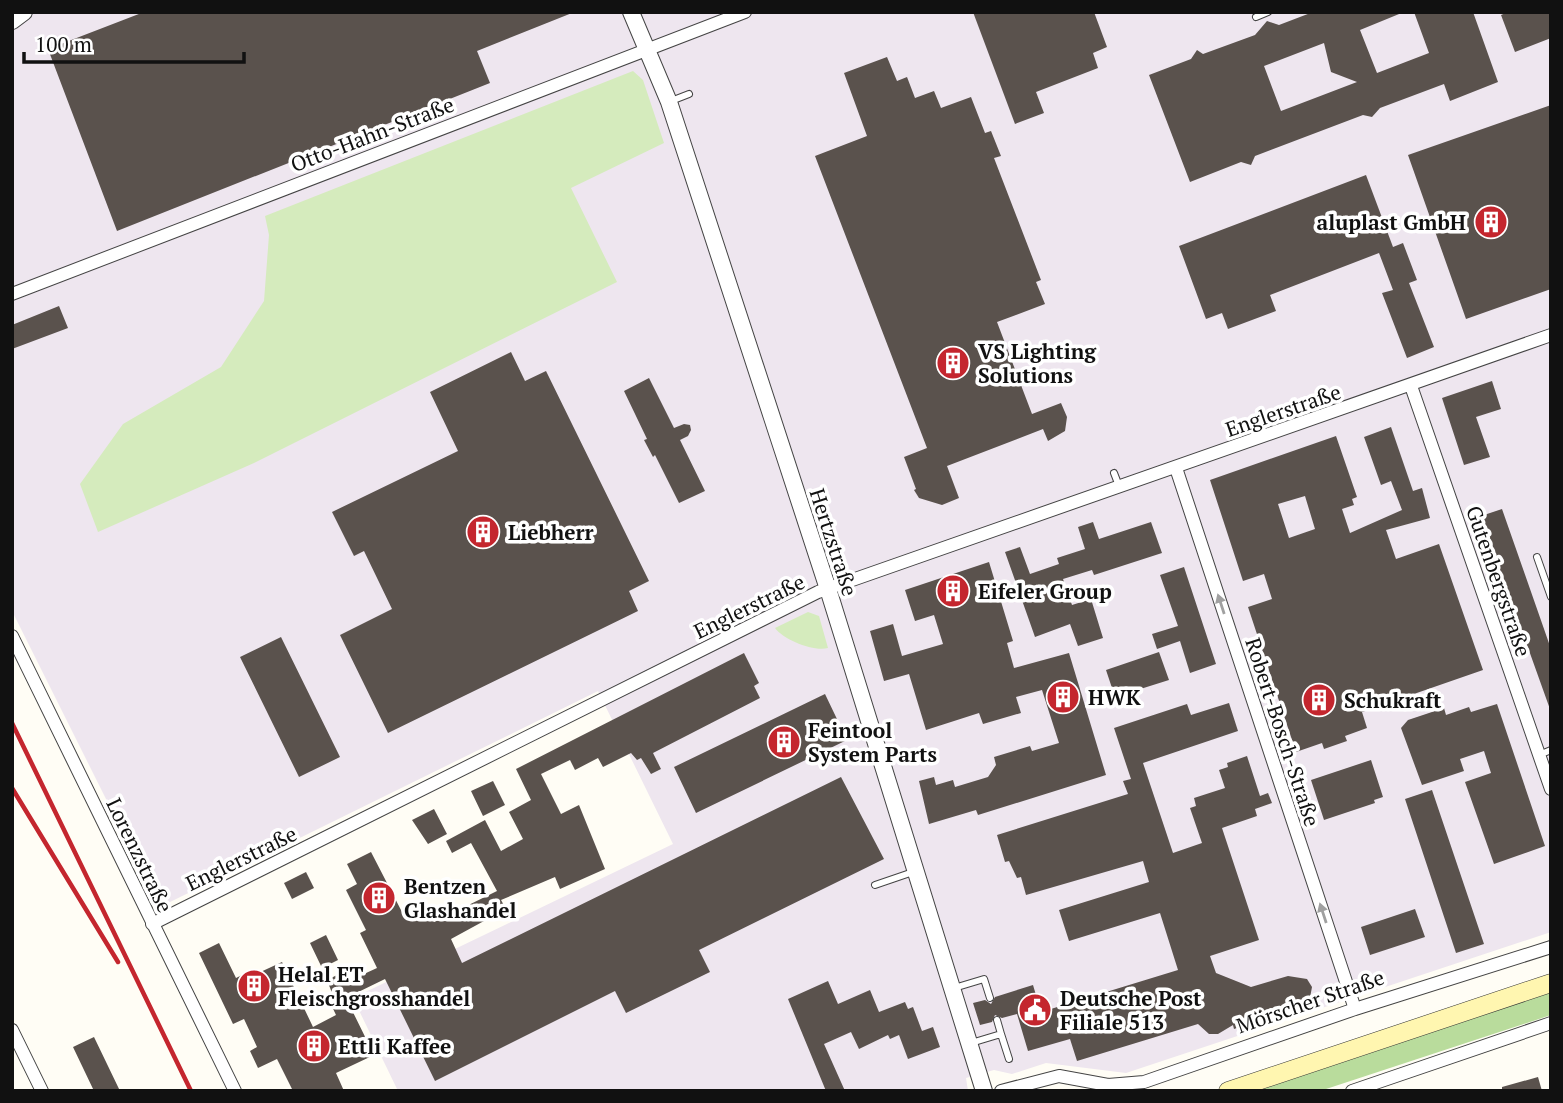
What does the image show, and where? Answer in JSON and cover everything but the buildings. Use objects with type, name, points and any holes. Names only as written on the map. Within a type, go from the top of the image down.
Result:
[{"type":"main road","points":[[1227,1091],[1551,983]]},
{"type":"street","points":[[12,21],[24,12]]},
{"type":"street","name":"Hertzstraße","points":[[631,12],[669,102],[828,589],[984,1091]]},
{"type":"street","name":"Otto-Hahn-Straße","points":[[12,294],[746,12]]},
{"type":"street","name":"Englerstraße","points":[[152,924],[828,589],[1551,335]]},
{"type":"street","name":"Gutenbergstraße","points":[[1411,386],[1545,752],[1551,789]]},
{"type":"street","name":"Robert-Bosch-Straße","points":[[1176,468],[1355,1009]]},
{"type":"street","name":"Lorenzstraße","points":[[12,636],[235,1091]]},
{"type":"street","name":"Mörscher Straße","points":[[1001,1091],[1059,1076],[1108,1085],[1144,1082],[1355,1009],[1551,947]]},
{"type":"street","points":[[1360,1090],[1551,1023]]},
{"type":"street","points":[[12,1030],[42,1091]]},
{"type":"lane","points":[[1256,17],[1268,12]]},
{"type":"lane","points":[[669,102],[689,94]]},
{"type":"lane","points":[[1114,472],[1119,488]]},
{"type":"lane","points":[[1537,557],[1551,597]]},
{"type":"lane","points":[[875,885],[916,871]]},
{"type":"lane","points":[[952,989],[984,979],[990,998]]},
{"type":"lane","points":[[997,1020],[1009,1059]]},
{"type":"lane","points":[[969,1044],[1001,1034]]},
{"type":"shaded area","points":[[12,12],[1551,12],[1551,932],[1126,1073],[1046,1063],[1012,1074],[994,1070],[966,1078],[968,1091],[398,1091],[353,998],[673,844],[598,691],[166,904],[157,901],[12,611]]},
{"type":"green space","points":[[633,71],[643,80],[664,143],[571,188],[617,282],[254,463],[98,532],[80,484],[123,424],[221,367],[264,301],[269,235],[265,216]]},
{"type":"green space","points":[[808,612],[819,616],[828,648],[800,644],[785,637],[775,628]]},
{"type":"green space","points":[[1551,990],[1551,1015],[1320,1091],[1250,1091]]},
{"type":"railway","points":[[12,723],[191,1091]]},
{"type":"railway","points":[[12,788],[118,962]]},
{"type":"place","name":"aluplast GmbH","points":[[1491,222]]},
{"type":"place","name":"VS Lighting Solutions","points":[[953,363]]},
{"type":"place","name":"Liebherr","points":[[483,532]]},
{"type":"place","name":"Eifeler Group","points":[[953,591]]},
{"type":"place","name":"HWK","points":[[1063,697]]},
{"type":"place","name":"Schukraft","points":[[1319,700]]},
{"type":"place","name":"Feintool System Parts","points":[[784,742]]},
{"type":"place","name":"Bentzen Glashandel","points":[[379,898]]},
{"type":"place","name":"Helal ET Fleischgrosshandel","points":[[254,986]]},
{"type":"place","name":"Deutsche Post Filiale 513","points":[[1035,1010]]},
{"type":"place","name":"Ettli Kaffee","points":[[314,1046]]}]
